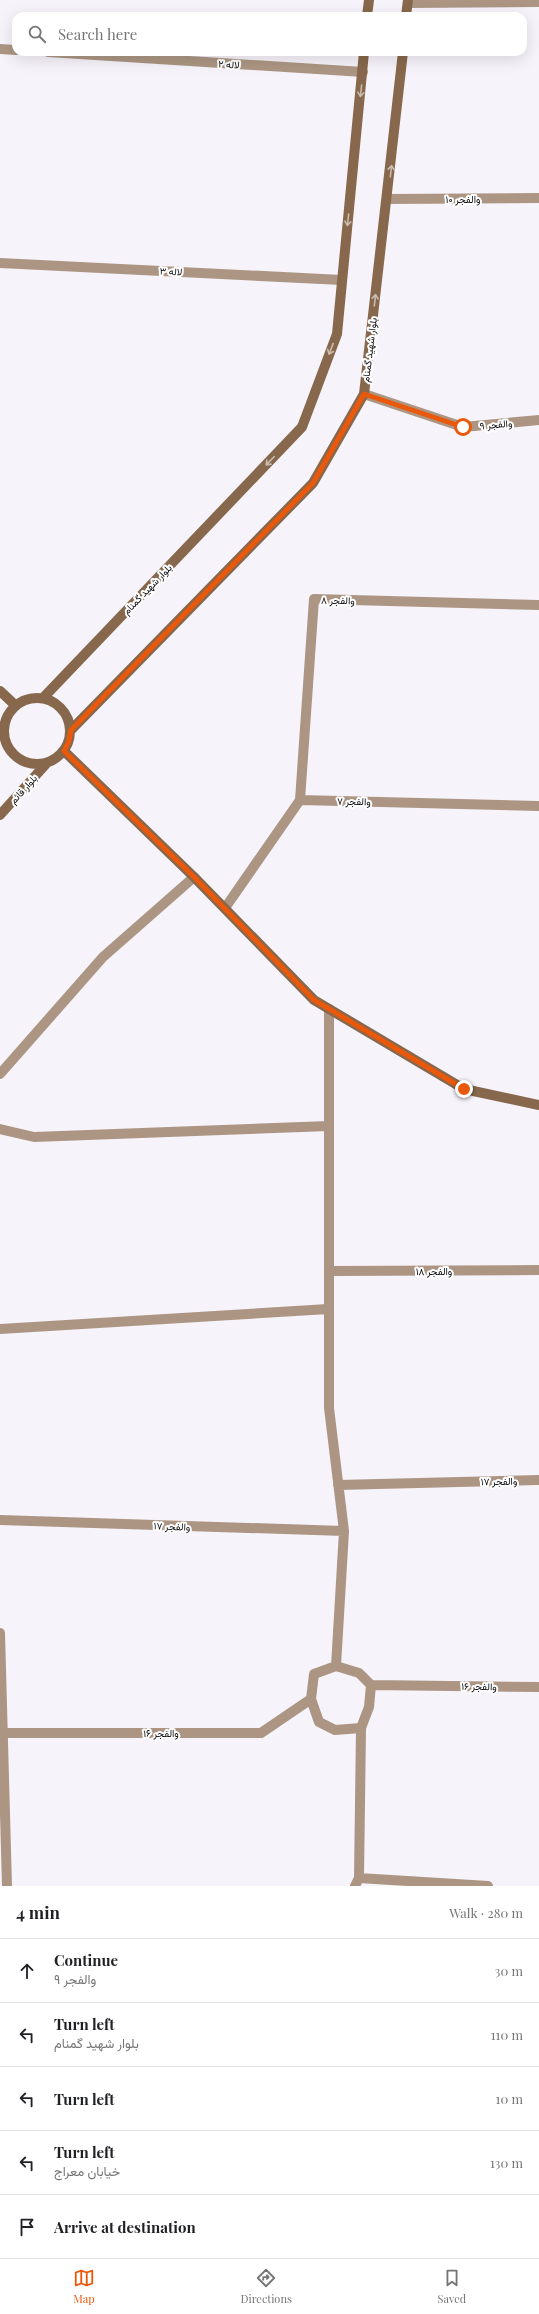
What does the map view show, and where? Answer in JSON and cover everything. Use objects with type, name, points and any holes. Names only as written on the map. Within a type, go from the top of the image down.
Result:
[{"type":"main road","points":[[368,12],[369,0]]},
{"type":"main road","points":[[407,12],[408,2]]},
{"type":"main road","name":"بلوار شهید گمنام","points":[[43,698],[302,427],[337,334],[364,56]]},
{"type":"main road","name":"بلوار شهید گمنام","points":[[71,730],[313,483],[364,394],[403,56]]},
{"type":"main road","points":[[0,691],[15,705]]},
{"type":"main road","points":[[43,698],[57,704],[67,715],[71,730],[69,741],[64,751],[56,759],[46,764],[33,765],[20,761],[2,743],[5,722],[15,705],[28,699],[43,698]]},
{"type":"main road","points":[[64,751],[194,877],[314,1000],[464,1089],[539,1105]]},
{"type":"main road","name":"بلوار قائم","points":[[0,815],[46,764]]},
{"type":"street","points":[[408,2],[539,2]]},
{"type":"street","points":[[0,49],[12,50]]},
{"type":"street","name":"لاله ۲","points":[[111,56],[363,72]]},
{"type":"street","name":"والفجر ۱۰","points":[[387,199],[539,198]]},
{"type":"street","name":"لاله ۳","points":[[0,263],[342,280]]},
{"type":"street","name":"والفجر ۹","points":[[364,394],[463,427],[539,420]]},
{"type":"street","name":"والفجر ۸","points":[[300,800],[314,599],[539,605]]},
{"type":"street","points":[[225,908],[300,800]]},
{"type":"street","name":"والفجر ۷","points":[[300,800],[539,806]]},
{"type":"street","points":[[0,1074],[103,957],[194,877]]},
{"type":"street","points":[[329,1009],[329,1408],[344,1531],[336,1666]]},
{"type":"street","points":[[0,1129],[34,1137],[329,1126]]},
{"type":"street","name":"والفجر ۱۸","points":[[329,1271],[539,1270]]},
{"type":"street","points":[[0,1329],[328,1309]]},
{"type":"street","name":"والفجر ۱۷","points":[[338,1485],[539,1480]]},
{"type":"street","name":"والفجر ۱۷","points":[[0,1520],[344,1531]]},
{"type":"street","points":[[0,1633],[1,1733],[7,1886]]},
{"type":"street","points":[[361,1728],[335,1730],[319,1722],[311,1699],[314,1674],[336,1666],[359,1673],[371,1685],[369,1707],[361,1728],[357,1882],[488,1886]]},
{"type":"street","name":"والفجر ۱۶","points":[[371,1685],[539,1687]]},
{"type":"street","name":"والفجر ۱۶","points":[[1,1733],[261,1733],[311,1699]]},
{"type":"route","points":[[463,427],[364,394],[313,483],[71,730],[69,741],[64,751],[194,877],[314,1000],[464,1089]]}]
